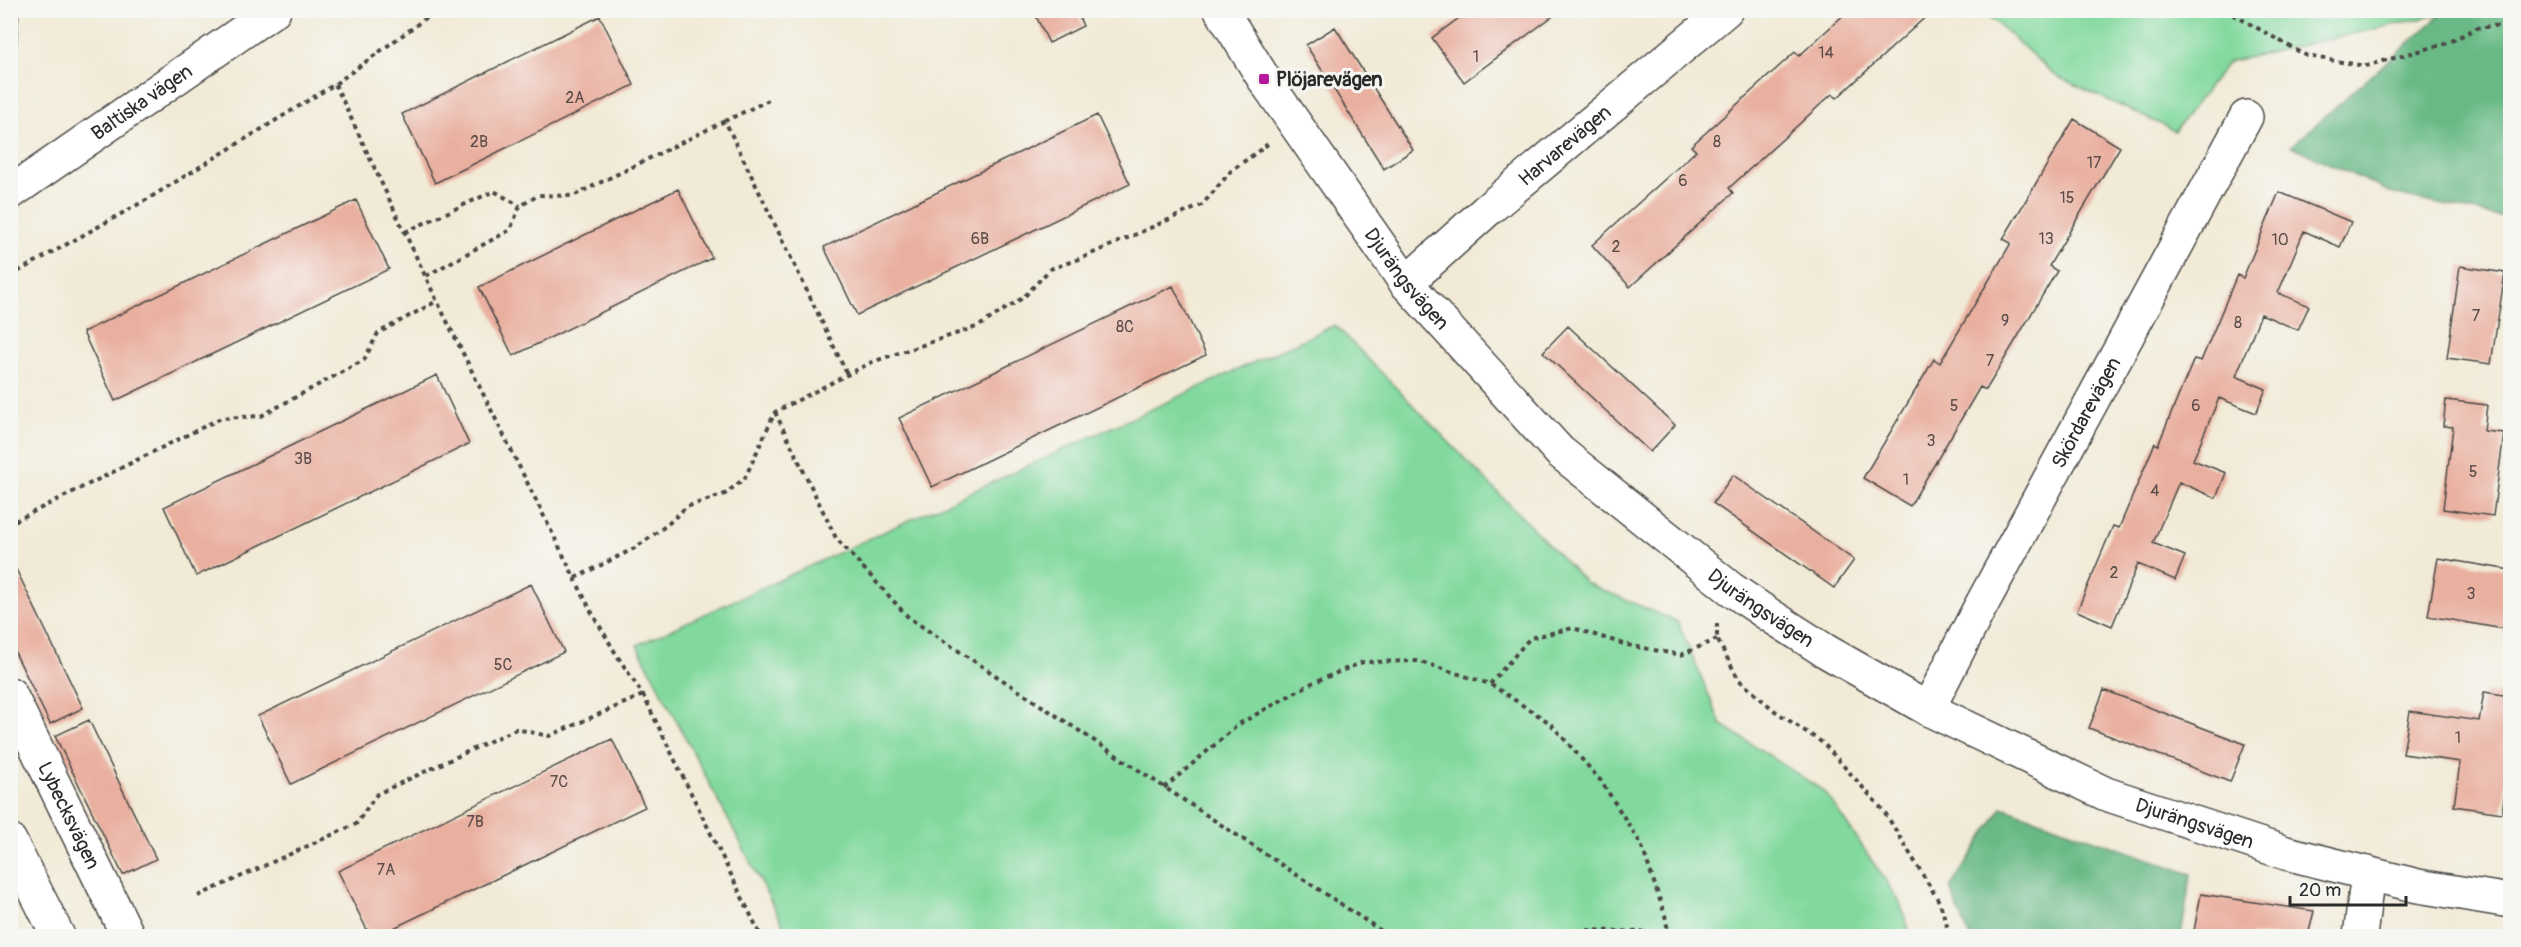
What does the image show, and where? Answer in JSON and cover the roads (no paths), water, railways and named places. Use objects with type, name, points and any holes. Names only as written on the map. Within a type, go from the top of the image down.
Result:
[{"type":"street","name":"Baltiska vägen","points":[[10,193],[274,10]]},
{"type":"street","name":"Djurängsvägen","points":[[1221,10],[1295,125],[1406,283],[1560,452],[1731,589],[1824,651],[1928,709],[2106,794],[2286,853],[2418,886],[2511,902]]},
{"type":"street","name":"Harvarevägen","points":[[1406,283],[1486,211],[1726,10]]},
{"type":"street","name":"Skördarevägen","points":[[1928,709],[1987,594],[2246,117]]},
{"type":"street","name":"Lybecksvägen","points":[[10,694],[128,936]]},
{"type":"street","points":[[10,841],[57,936]]},
{"type":"street","points":[[2360,936],[2368,873]]},
{"type":"place","name":"Plöjarevägen","points":[[1264,79]]}]
